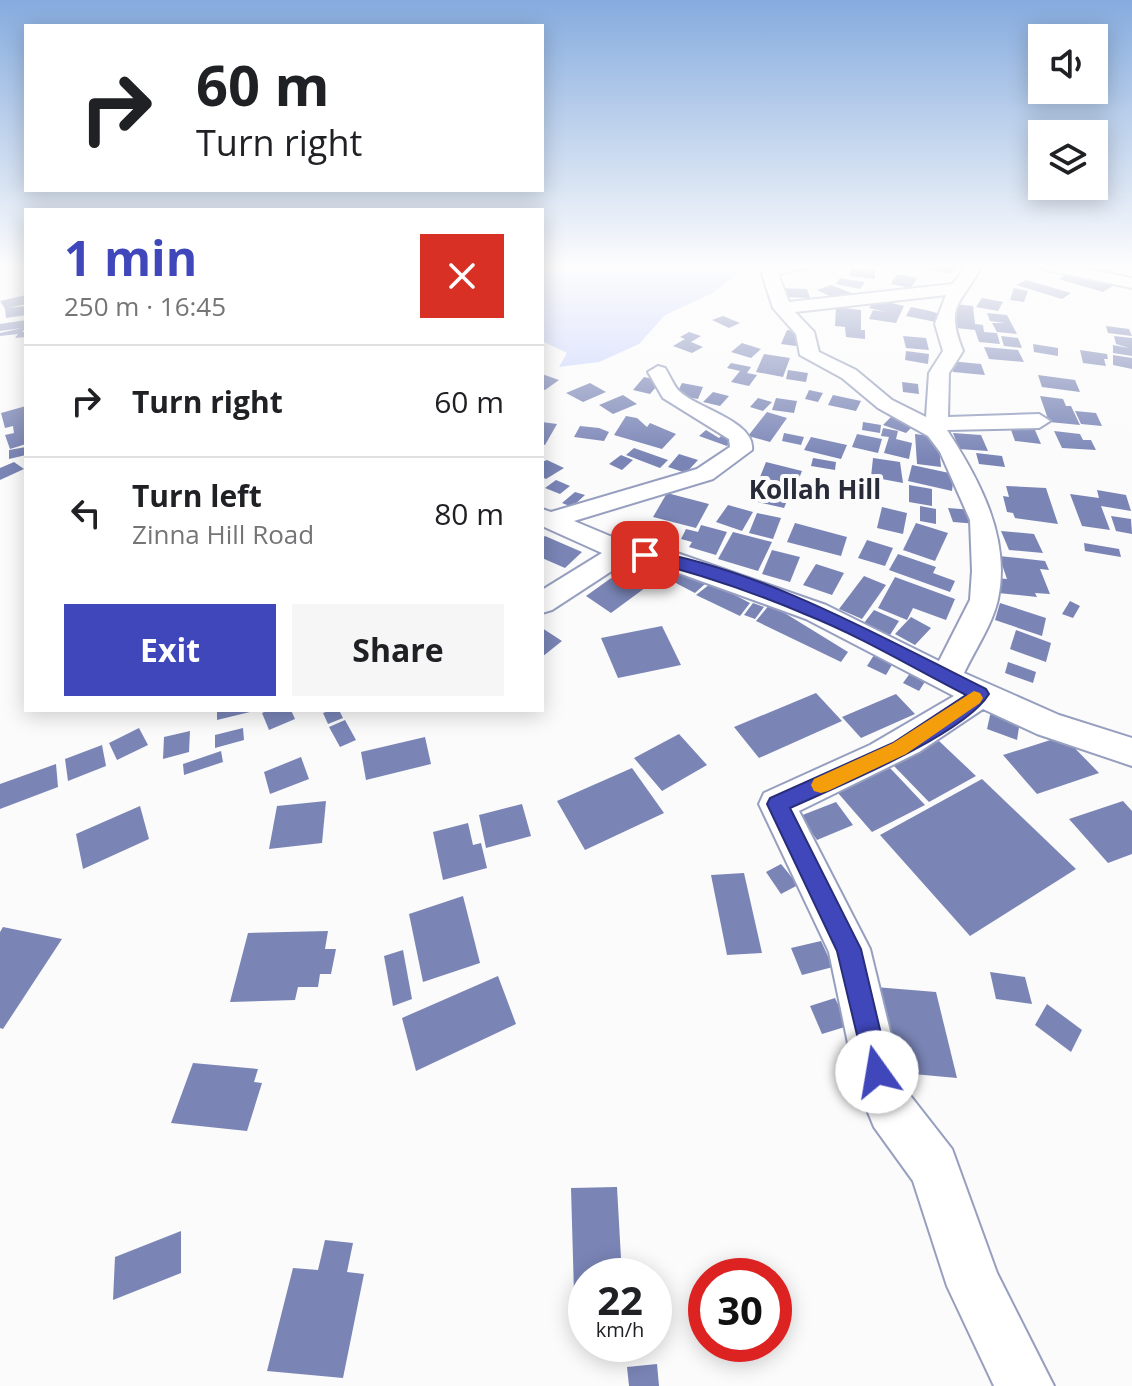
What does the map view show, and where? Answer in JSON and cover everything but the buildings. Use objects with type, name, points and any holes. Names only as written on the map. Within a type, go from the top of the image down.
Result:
[{"type":"street","points":[[803,330],[807,351],[812,356],[849,374],[885,404],[936,428],[1039,421]]},
{"type":"street","points":[[944,330],[953,351],[939,373],[936,428],[951,452],[983,520],[986,571],[984,600],[963,686],[949,718],[900,749],[777,804],[849,949],[877,1072],[891,1110],[934,1167],[974,1286],[1025,1386]]},
{"type":"street","points":[[546,518],[705,474],[741,450],[738,435],[670,394],[658,372]]},
{"type":"street","points":[[546,518],[623,552],[667,559],[816,612],[963,686],[1049,725],[1132,752]]},
{"type":"street","points":[[544,602],[623,552]]},
{"type":"shaded area","points":[[544,330],[652,330],[639,344],[599,362],[559,367],[567,353],[544,342]]},
{"type":"slow traffic","points":[[821,785],[900,749],[974,698]]},
{"type":"district","name":"Kollah Hill","points":[[815,489]]},
{"type":"route","points":[[645,555],[730,579],[816,612],[980,694],[900,749],[777,804],[849,949],[877,1072]]}]
